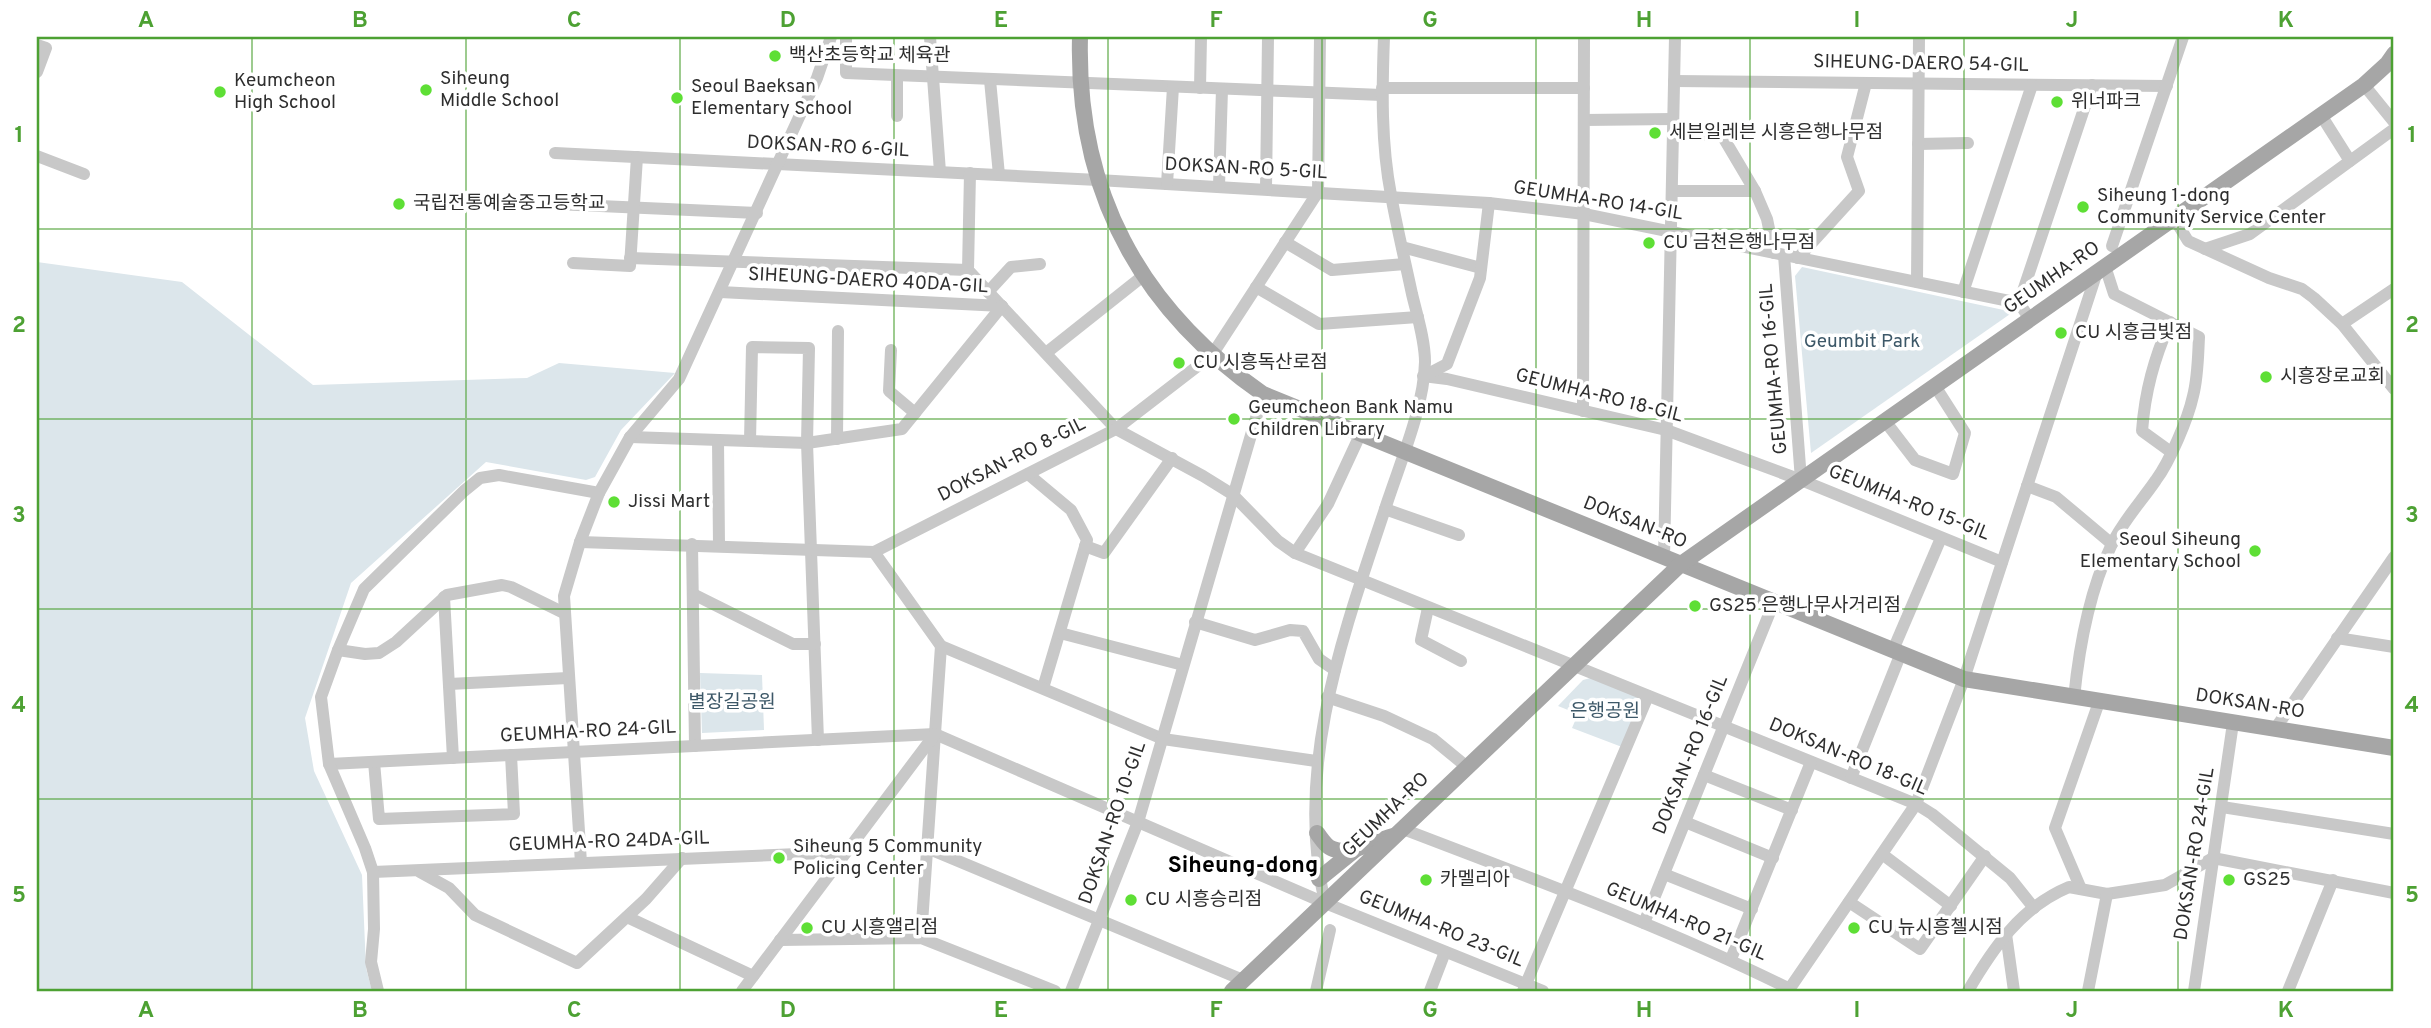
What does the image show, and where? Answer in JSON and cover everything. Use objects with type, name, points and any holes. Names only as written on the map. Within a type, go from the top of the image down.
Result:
[{"type":"main road","name":"DOKSAN-RO","points":[[1080,37],[1081,84],[1088,135],[1098,180],[1121,237],[1143,276],[1179,324],[1226,369],[1263,394],[1964,679],[2394,748]]},
{"type":"main road","name":"GEUMHA-RO","points":[[1237,986],[1681,564],[2364,85],[2394,54]]},
{"type":"main road","points":[[1319,879],[1358,848],[1399,832]]},
{"type":"main road","points":[[1317,833],[1333,849],[1358,848]]},
{"type":"street","points":[[581,863],[564,613],[564,596],[580,542],[599,494],[630,437],[679,379],[779,164],[817,78],[831,37]]},
{"type":"street","points":[[846,37],[846,73],[1319,93],[1584,88]]},
{"type":"street","points":[[930,37],[940,172]]},
{"type":"street","points":[[1266,189],[1268,37]]},
{"type":"street","points":[[1318,192],[1320,37]]},
{"type":"street","points":[[1325,903],[1319,879],[1316,761],[1327,697],[1361,581],[1404,452],[1423,376],[1424,349],[1384,155],[1384,37]]},
{"type":"street","points":[[1584,37],[1584,411]]},
{"type":"street","points":[[1664,557],[1675,37]]},
{"type":"street","points":[[1917,282],[1919,37]]},
{"type":"street","points":[[2112,246],[2183,37]]},
{"type":"street","points":[[1199,88],[1201,39]]},
{"type":"street","points":[[37,45],[46,48],[37,72]]},
{"type":"street","points":[[897,76],[897,116]]},
{"type":"street","points":[[990,80],[999,175]]},
{"type":"street","name":"SIHEUNG-DAERO 54-GIL","points":[[1674,81],[2167,86]]},
{"type":"street","points":[[1798,258],[1858,191],[1847,156],[1867,83]]},
{"type":"street","points":[[1963,292],[2032,85]]},
{"type":"street","points":[[2030,319],[2019,303],[2092,85]]},
{"type":"street","points":[[2364,85],[2394,122]]},
{"type":"street","points":[[1167,184],[1172,88]]},
{"type":"street","points":[[1219,186],[1222,89]]},
{"type":"street","points":[[2321,115],[2350,162]]},
{"type":"street","points":[[1584,120],[1673,120]]},
{"type":"street","points":[[2205,249],[2250,234],[2394,129]]},
{"type":"street","name":"GEUMHA-RO 16-GIL","points":[[1673,134],[1720,135],[1755,191],[1767,219],[1779,254],[1801,480]]},
{"type":"street","points":[[1919,144],[1968,143]]},
{"type":"street","name":"DOKSAN-RO 6-GIL","points":[[555,153],[1098,180]]},
{"type":"street","points":[[37,156],[84,174]]},
{"type":"street","points":[[573,263],[630,266],[636,157]]},
{"type":"street","points":[[970,173],[968,270],[1116,429],[1232,494],[1278,541],[1294,553],[1724,727]]},
{"type":"street","name":"DOKSAN-RO 5-GIL","points":[[1098,180],[1391,196]]},
{"type":"street","points":[[1672,191],[1755,191]]},
{"type":"street","name":"DOKSAN-RO 8-GIL","points":[[580,542],[874,552],[1116,429],[1212,355],[1318,192]]},
{"type":"street","name":"GEUMHA-RO 14-GIL","points":[[1391,196],[1489,203],[1584,214],[2019,303]]},
{"type":"street","points":[[1423,376],[1447,364],[1479,278],[1489,203]]},
{"type":"street","points":[[555,204],[757,213]]},
{"type":"street","points":[[2174,218],[2188,241],[2269,278],[2302,289],[2342,324],[2394,389]]},
{"type":"street","points":[[1285,242],[1332,270],[1405,264]]},
{"type":"street","points":[[1402,247],[1481,268]]},
{"type":"street","points":[[631,258],[968,270]]},
{"type":"street","points":[[988,292],[1011,267],[1040,264]]},
{"type":"street","points":[[2074,698],[2084,635],[2101,570],[2112,544],[2157,479],[2171,452],[2193,397],[2199,337],[2114,294],[2101,269]]},
{"type":"street","points":[[1789,990],[1916,804],[1964,679],[2101,269]]},
{"type":"street","points":[[1046,353],[1143,276]]},
{"type":"street","points":[[1256,288],[1319,324],[1418,317]]},
{"type":"street","points":[[2342,324],[2394,289]]},
{"type":"street","name":"SIHEUNG-DAERO 40DA-GIL","points":[[720,292],[1002,306]]},
{"type":"street","name":"SIHEUNG-DAERO 40DA-GIL","points":[[630,437],[807,443],[902,429],[1002,306]]},
{"type":"street","points":[[2170,322],[2154,359],[2142,431],[2171,452]]},
{"type":"street","points":[[837,439],[838,331]]},
{"type":"street","points":[[750,441],[752,347],[809,348],[807,443],[818,740]]},
{"type":"street","points":[[891,350],[889,391],[915,413]]},
{"type":"street","name":"GEUMHA-RO 18-GIL","points":[[1423,376],[1447,379],[1666,430],[1801,480]]},
{"type":"street","points":[[1885,421],[1914,460],[1953,474],[1965,433],[1935,386]]},
{"type":"street","name":"DOKSAN-RO 10-GIL","points":[[1071,991],[1138,822],[1263,394]]},
{"type":"street","points":[[1294,553],[1328,504],[1360,435]]},
{"type":"street","points":[[718,440],[719,545]]},
{"type":"street","points":[[1085,546],[1104,553],[1171,458]]},
{"type":"street","points":[[1028,474],[1071,510],[1087,540],[1043,688]]},
{"type":"street","points":[[378,991],[371,962],[374,929],[373,872],[329,764],[321,697],[364,589],[480,478],[499,475],[599,494]]},
{"type":"street","name":"GEUMHA-RO 15-GIL","points":[[1801,480],[2002,562]]},
{"type":"street","points":[[2027,486],[2056,497],[2112,544]]},
{"type":"street","points":[[1385,509],[1459,536]]},
{"type":"street","points":[[1852,778],[1941,538]]},
{"type":"street","points":[[692,544],[695,746]]},
{"type":"street","points":[[874,552],[941,646],[1163,739],[1316,761]]},
{"type":"street","points":[[2276,729],[2394,557]]},
{"type":"street","points":[[338,650],[379,653],[396,642],[444,597],[502,585],[564,613]]},
{"type":"street","points":[[693,594],[793,644],[815,644]]},
{"type":"street","points":[[444,597],[453,758]]},
{"type":"street","name":"DOKSAN-RO 16-GIL","points":[[1644,923],[1774,602]]},
{"type":"street","points":[[1427,608],[1421,640],[1461,661]]},
{"type":"street","points":[[1195,622],[1255,640],[1290,630],[1303,631],[1319,659],[1335,670]]},
{"type":"street","points":[[1060,633],[1183,665]]},
{"type":"street","points":[[2337,638],[2394,647]]},
{"type":"street","points":[[921,938],[941,646]]},
{"type":"street","points":[[449,684],[568,678]]},
{"type":"street","points":[[1524,988],[1648,696]]},
{"type":"street","points":[[1327,697],[1384,716],[1433,738],[1467,767]]},
{"type":"street","points":[[2081,889],[2055,828],[2099,702]]},
{"type":"street","name":"DOKSAN-RO 24-GIL","points":[[2194,991],[2233,723]]},
{"type":"street","name":"DOKSAN-RO 18-GIL","points":[[1724,727],[1916,804],[2010,878],[2034,908]]},
{"type":"street","points":[[742,991],[935,734]]},
{"type":"street","name":"GEUMHA-RO 24-GIL","points":[[329,764],[935,734],[1325,903]]},
{"type":"street","points":[[374,762],[379,819],[514,814],[511,755]]},
{"type":"street","points":[[1731,960],[1811,762]]},
{"type":"street","points":[[1704,775],[1792,810]]},
{"type":"street","points":[[2222,807],[2394,834]]},
{"type":"street","points":[[1685,822],[1773,858]]},
{"type":"street","name":"GEUMHA-RO 21-GIL","points":[[1399,832],[1565,891],[1644,923],[1731,960],[1789,990]]},
{"type":"street","name":"GEUMHA-RO","points":[[927,848],[1101,920],[1237,986]]},
{"type":"street","name":"GEUMHA-RO 24DA-GIL","points":[[373,872],[846,852]]},
{"type":"street","points":[[1882,854],[1951,906]]},
{"type":"street","points":[[1849,902],[1920,949],[1985,856]]},
{"type":"street","points":[[415,870],[433,877],[449,888],[475,915],[578,963],[627,917],[682,858]]},
{"type":"street","points":[[1968,991],[1993,949],[2006,934],[2034,908],[2069,887],[2107,894],[2165,885],[2213,858],[2394,893]]},
{"type":"street","points":[[1664,874],[1752,909]]},
{"type":"street","points":[[2288,991],[2333,880]]},
{"type":"street","points":[[2088,991],[2107,894]]},
{"type":"street","name":"GEUMHA-RO 23-GIL","points":[[1325,903],[1524,988],[1543,991]]},
{"type":"street","points":[[627,917],[753,976]]},
{"type":"street","points":[[1316,991],[1329,930]]},
{"type":"street","points":[[2006,934],[2014,991]]},
{"type":"street","points":[[780,940],[921,938],[1055,991]]},
{"type":"street","points":[[1430,991],[1445,952]]},
{"type":"green space","points":[[37,262],[182,282],[313,385],[527,378],[559,363],[675,373],[621,430],[595,477],[586,480],[486,462],[351,583],[305,718],[314,771],[362,875],[366,968],[372,991],[37,991]]},
{"type":"green space","name":"Geumbit Park","points":[[1802,267],[2013,312],[1811,453],[1795,276]]},
{"type":"green space","name":"별장길공원","points":[[700,673],[762,675],[764,730],[702,733]]},
{"type":"green space","name":"은행공원","points":[[1594,677],[1638,697],[1638,706],[1622,747],[1572,728],[1578,714],[1558,706],[1583,680]]},
{"type":"place","name":"백산초등학교 체육관","points":[[775,56]]},
{"type":"place","name":"Siheung Middle School","points":[[426,90]]},
{"type":"place","name":"Keumcheon High School","points":[[220,92]]},
{"type":"place","name":"Seoul Baeksan Elementary School","points":[[677,98]]},
{"type":"place","name":"위너파크","points":[[2057,102]]},
{"type":"place","name":"세븐일레븐 시흥은행나무점","points":[[1655,133]]},
{"type":"place","name":"국립전통예술중고등학교","points":[[399,204]]},
{"type":"place","name":"Siheung 1-dong Community Service Center","points":[[2083,207]]},
{"type":"place","name":"CU 금천은행나무점","points":[[1649,243]]},
{"type":"place","name":"CU 시흥금빛점","points":[[2061,333]]},
{"type":"place","name":"CU 시흥독산로점","points":[[1179,363]]},
{"type":"place","name":"시흥장로교회","points":[[2266,377]]},
{"type":"place","name":"Geumcheon Bank Namu Children Library","points":[[1234,419]]},
{"type":"place","name":"Jissi Mart","points":[[614,502]]},
{"type":"place","name":"Seoul Siheung Elementary School","points":[[2255,551]]},
{"type":"place","name":"GS25 은행나무사거리점","points":[[1695,606]]},
{"type":"place","name":"Siheung 5 Community Policing Center","points":[[779,858]]},
{"type":"place","name":"카멜리아","points":[[1426,880]]},
{"type":"place","name":"GS25","points":[[2229,880]]},
{"type":"place","name":"CU 시흥승리점","points":[[1131,900]]},
{"type":"place","name":"CU 시흥앨리점","points":[[807,928]]},
{"type":"place","name":"CU 뉴시흥첼시점","points":[[1854,928]]},
{"type":"district","name":"Siheung-dong","points":[[1243,866]]}]
